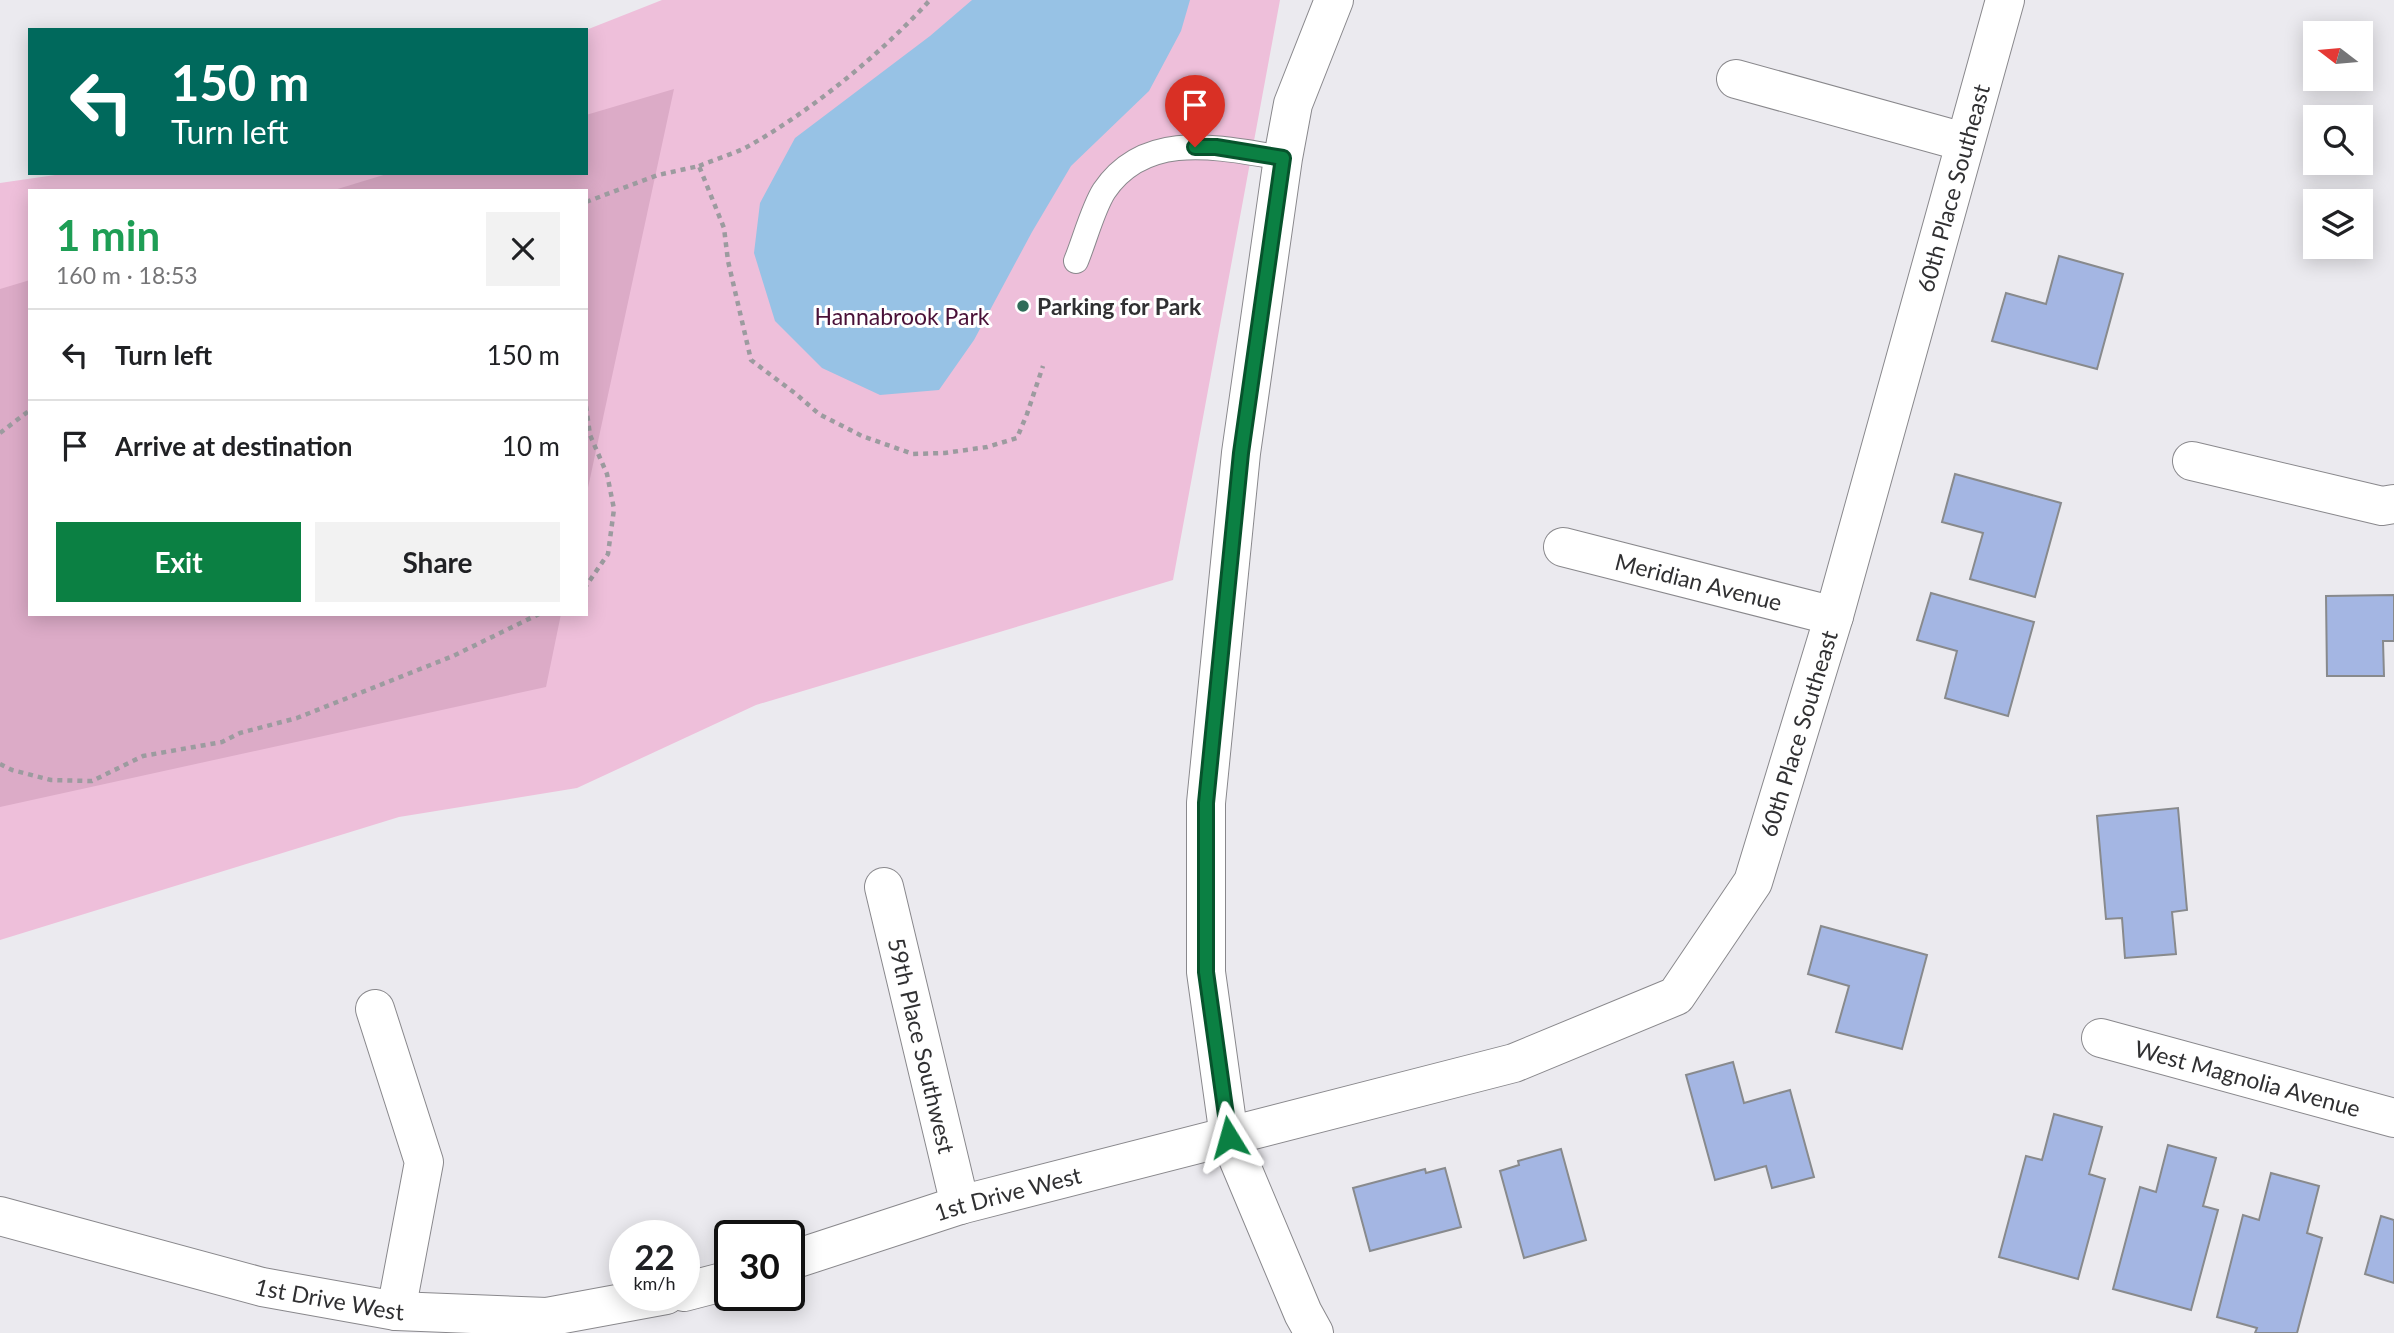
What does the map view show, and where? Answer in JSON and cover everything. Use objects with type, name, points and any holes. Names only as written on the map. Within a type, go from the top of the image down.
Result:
[{"type":"street","points":[[1314,1333],[1303,1313],[1229,1137],[1206,972],[1206,803],[1241,453],[1283,158],[1293,104],[1334,0]]},
{"type":"street","name":"60th Place Southeast","points":[[1229,1137],[1514,1063],[1676,996],[1753,883],[1835,616],[2005,0]]},
{"type":"street","points":[[1736,79],[1964,142]]},
{"type":"street","points":[[2192,461],[2382,506],[2394,504]]},
{"type":"street","name":"Meridian Avenue","points":[[1563,547],[1835,616]]},
{"type":"street","name":"59th Place Southwest","points":[[884,887],[960,1205]]},
{"type":"street","points":[[375,1009],[424,1162],[396,1311]]},
{"type":"street","name":"West Magnolia Avenue","points":[[2101,1038],[2394,1118]]},
{"type":"street","name":"1st Drive West","points":[[805,1256],[960,1205],[1229,1137]]},
{"type":"street","name":"1st Drive West","points":[[0,1216],[262,1287],[396,1311],[547,1317],[609,1306]]},
{"type":"lane","points":[[1076,261],[1104,192],[1133,161],[1174,147],[1216,147],[1283,158]]},
{"type":"path","points":[[588,201],[658,175],[699,166],[743,149],[789,120],[840,82],[904,29],[930,0]]},
{"type":"path","points":[[699,166],[724,228],[728,261],[751,360],[819,414],[862,436],[913,454],[987,447],[1017,438],[1043,366]]},
{"type":"path","points":[[0,433],[28,412]]},
{"type":"path","points":[[588,420],[590,435],[607,474],[614,509],[608,554],[588,583]]},
{"type":"path","points":[[0,764],[12,770],[51,780],[92,781],[143,756],[222,742],[240,733],[297,718],[453,656],[535,616]]},
{"type":"green space","name":"Hannabrook Park","points":[[662,0],[1280,0],[1173,580],[756,705],[577,788],[399,817],[0,940],[0,183],[55,175],[588,175],[588,29]]},
{"type":"shaded area","points":[[674,89],[588,488],[588,189],[338,189],[383,175],[588,175],[588,114]]},
{"type":"shaded area","points":[[28,281],[28,616],[561,616],[546,687],[0,807],[0,289]]},
{"type":"water","points":[[972,0],[1190,0],[1181,31],[1149,91],[1071,166],[974,340],[939,390],[880,395],[822,368],[775,321],[754,253],[760,203],[795,138],[930,36]]},
{"type":"building","points":[[2059,256],[2123,274],[2097,369],[1992,341],[2006,293],[2046,304]]},
{"type":"building","points":[[1955,474],[2061,503],[2035,597],[1970,579],[1983,533],[1942,522]]},
{"type":"building","points":[[1931,593],[2034,622],[2008,716],[1945,698],[1957,651],[1917,640]]},
{"type":"building","points":[[2394,595],[2394,641],[2383,641],[2384,676],[2327,676],[2326,596]]},
{"type":"building","points":[[2178,808],[2187,910],[2172,912],[2176,954],[2125,958],[2122,918],[2106,919],[2097,816]]},
{"type":"building","points":[[1821,926],[1927,955],[1902,1049],[1836,1032],[1849,986],[1808,974]]},
{"type":"building","points":[[1733,1062],[1744,1103],[1790,1090],[1814,1177],[1772,1188],[1766,1166],[1715,1180],[1686,1075]]},
{"type":"building","points":[[2054,1114],[2102,1127],[2089,1174],[2105,1179],[2078,1279],[1999,1257],[2026,1156],[2042,1160]]},
{"type":"building","points":[[2168,1145],[2216,1158],[2203,1206],[2218,1210],[2191,1310],[2113,1289],[2140,1187],[2156,1192]]},
{"type":"building","points":[[1561,1149],[1586,1240],[1524,1258],[1500,1171],[1519,1165],[1518,1161]]},
{"type":"building","points":[[1445,1168],[1461,1227],[1370,1251],[1353,1188],[1425,1169],[1426,1173]]},
{"type":"building","points":[[2271,1173],[2319,1186],[2307,1233],[2322,1238],[2297,1333],[2255,1333],[2257,1328],[2217,1317],[2243,1215],[2259,1220]]},
{"type":"building","points":[[2381,1216],[2394,1220],[2394,1283],[2365,1274]]},
{"type":"place","name":"Parking for Park","points":[[1023,306]]},
{"type":"route","points":[[1195,147],[1216,147],[1283,158],[1241,453],[1206,803],[1206,972],[1229,1137]]}]
